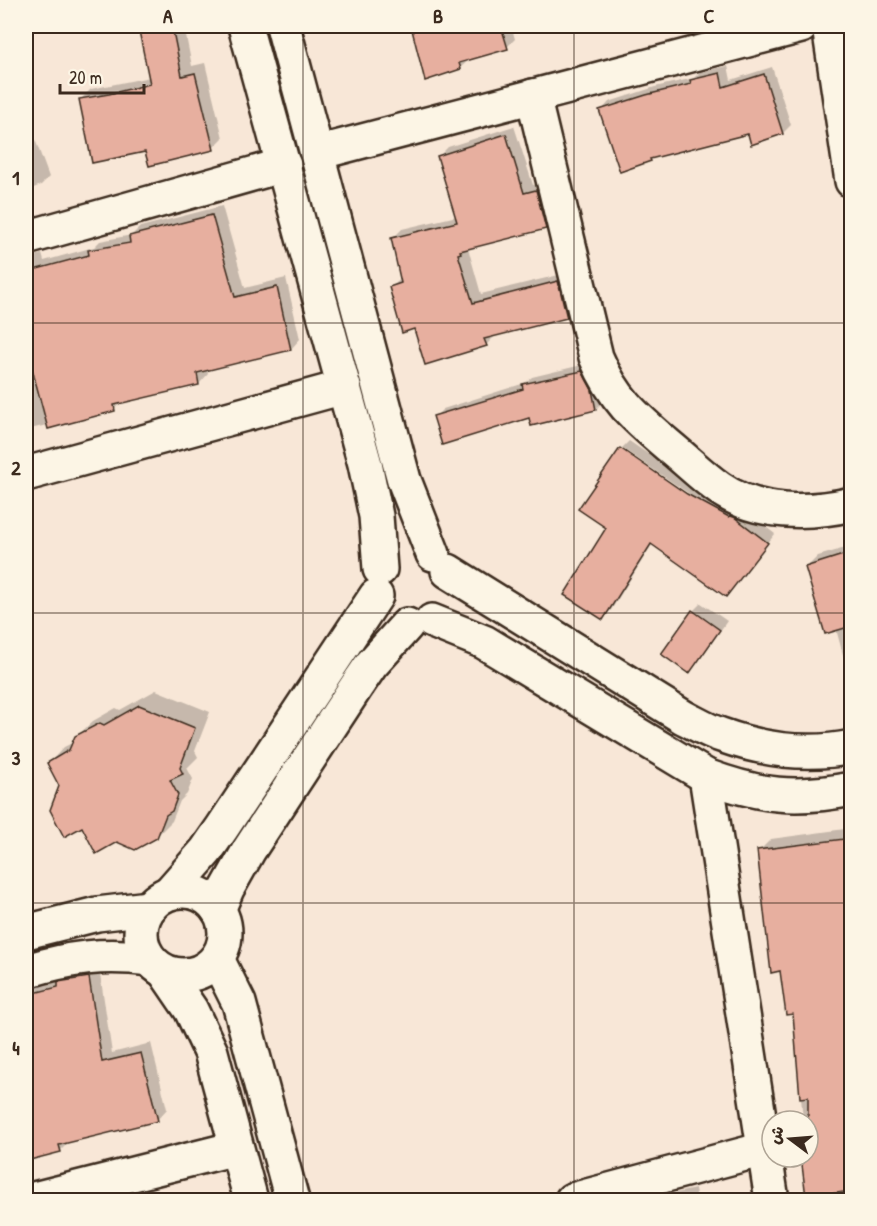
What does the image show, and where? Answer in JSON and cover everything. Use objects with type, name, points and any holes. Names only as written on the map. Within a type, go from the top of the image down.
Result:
[{"type":"street","points":[[245,26],[371,490],[375,516],[380,606],[387,615],[396,622],[420,623],[476,638],[706,776],[744,790],[782,796],[822,795],[852,789]]},
{"type":"street","points":[[218,910],[238,869],[356,687],[383,651],[420,623],[443,612],[450,599],[452,585],[404,480],[283,26]]},
{"type":"street","points":[[317,153],[801,26]]},
{"type":"street","points":[[829,26],[852,181]]},
{"type":"street","points":[[533,96],[596,357],[604,378],[616,396],[635,418],[721,490],[772,508],[799,512],[826,510],[852,504]]},
{"type":"street","points":[[26,238],[284,165]]},
{"type":"street","points":[[26,474],[344,387]]},
{"type":"street","points":[[251,1200],[206,1042],[191,1010],[143,947],[142,920],[194,865],[222,828],[378,583],[387,559],[397,552],[421,549],[683,717],[719,735],[758,746],[798,752],[852,747]]},
{"type":"street","points":[[706,776],[760,1123]]},
{"type":"street","points":[[26,932],[159,900],[183,890],[209,899],[218,910],[225,929],[225,940],[217,959],[198,973],[176,975],[157,965],[101,956],[76,958],[26,971]]},
{"type":"street","points":[[217,959],[239,1003],[292,1200]]},
{"type":"street","points":[[30,1200],[236,1148]]},
{"type":"street","points":[[572,1200],[760,1150]]},
{"type":"street","points":[[767,1169],[772,1200]]},
{"type":"building","points":[[138,26],[172,26],[182,76],[195,73],[214,150],[149,166],[145,152],[92,163],[79,99],[150,84]]},
{"type":"building","points":[[411,26],[501,26],[508,49],[459,63],[461,69],[425,81]]},
{"type":"building","points":[[720,73],[723,87],[764,74],[783,134],[751,145],[748,134],[650,159],[651,161],[620,172],[599,110],[691,84],[690,80]]},
{"type":"building","points":[[506,134],[524,193],[536,190],[546,229],[460,251],[461,253],[458,254],[473,303],[558,281],[567,318],[484,339],[487,346],[425,365],[414,329],[402,333],[389,287],[401,283],[391,238],[457,222],[437,156]]},
{"type":"building","points":[[212,215],[235,297],[277,287],[291,350],[197,373],[199,385],[114,405],[115,411],[48,429],[26,346],[26,272],[89,255],[88,250],[130,243],[129,236]]},
{"type":"building","points":[[582,371],[592,390],[596,410],[531,426],[529,418],[442,445],[433,416],[523,389],[522,384]]},
{"type":"building","points":[[620,448],[687,494],[729,517],[734,517],[768,543],[726,597],[651,544],[603,620],[564,595],[606,528],[578,509]]},
{"type":"building","points":[[843,555],[852,586],[852,626],[825,634],[805,567]]},
{"type":"building","points":[[692,610],[720,630],[689,674],[661,654]]},
{"type":"building","points":[[139,705],[195,728],[180,768],[183,774],[170,780],[178,795],[172,811],[166,815],[157,838],[135,850],[117,842],[96,854],[82,827],[64,837],[50,810],[59,786],[47,763],[69,750],[75,736],[100,723],[104,725]]},
{"type":"building","points":[[852,838],[852,1191],[806,1197],[802,1169],[820,1169],[820,1109],[808,1109],[808,1097],[800,1098],[793,1014],[786,1015],[780,971],[771,973],[757,850]]},
{"type":"building","points":[[89,977],[102,1062],[141,1053],[158,1121],[59,1145],[61,1152],[26,1161],[26,995],[58,987],[58,982]]}]
